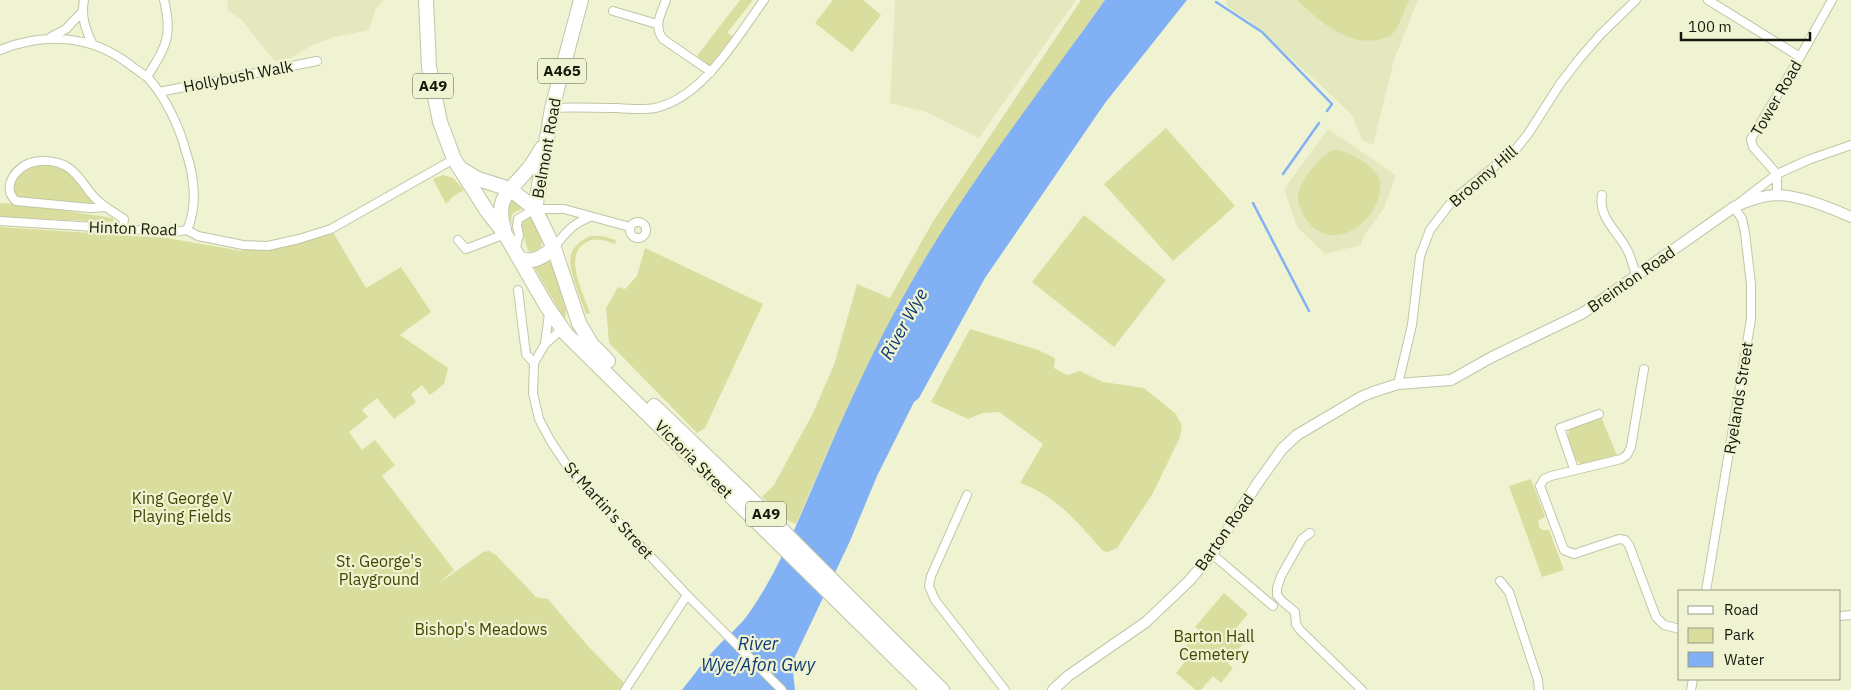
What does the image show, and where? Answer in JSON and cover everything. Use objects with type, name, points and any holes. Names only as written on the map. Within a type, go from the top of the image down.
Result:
[{"type":"highway","name":"A49","points":[[426,0],[429,67],[440,122],[456,163]]},
{"type":"highway","name":"Belmont Road","points":[[535,209],[552,108],[581,0]]},
{"type":"highway","name":"A465","points":[[505,234],[500,216],[503,197],[529,168],[546,144]]},
{"type":"highway","points":[[456,163],[478,179],[510,188],[535,209]]},
{"type":"highway","points":[[456,163],[487,211],[505,234]]},
{"type":"highway","name":"Victoria Street","points":[[535,209],[554,248],[582,329],[609,368]]},
{"type":"highway","name":"Victoria Street","points":[[505,234],[562,329],[609,368],[744,492],[916,670],[942,690]]},
{"type":"highway","points":[[517,254],[526,261],[531,261],[554,248]]},
{"type":"highway","points":[[562,329],[567,323],[568,312],[572,304]]},
{"type":"highway","name":"Victoria Street","points":[[916,670],[928,690]]},
{"type":"street","points":[[84,0],[82,12],[92,43]]},
{"type":"street","points":[[147,77],[164,49],[168,35],[168,17],[164,0]]},
{"type":"street","points":[[666,0],[657,24],[658,33],[663,39],[711,72]]},
{"type":"street","points":[[552,108],[654,108],[669,104],[683,96],[711,72],[764,0]]},
{"type":"street","name":"Broomy Hill","points":[[1398,384],[1413,320],[1420,256],[1430,230],[1458,195],[1516,149],[1580,58],[1600,35],[1636,0]]},
{"type":"street","points":[[1708,0],[1800,57]]},
{"type":"street","name":"Tower Road","points":[[1777,174],[1753,147],[1751,139],[1832,0]]},
{"type":"street","points":[[613,11],[657,24]]},
{"type":"street","points":[[50,38],[66,29],[82,12]]},
{"type":"street","points":[[0,50],[13,45],[50,38],[92,43],[119,56],[147,77],[159,92],[182,135],[190,163],[194,192],[191,222],[187,230]]},
{"type":"street","name":"Hollybush Walk","points":[[159,92],[317,61]]},
{"type":"street","name":"Breinton Road","points":[[1398,384],[1452,380],[1492,357],[1582,313],[1734,207],[1777,174],[1808,160],[1851,145]]},
{"type":"street","points":[[106,207],[90,208],[16,201],[8,191],[9,183],[12,176],[27,164],[52,161],[63,165],[71,170],[94,198],[124,219],[124,228]]},
{"type":"street","name":"Hinton Road","points":[[0,221],[174,232],[187,230],[198,236],[243,246],[268,246],[299,239],[331,228],[456,163]]},
{"type":"street","points":[[1776,195],[1777,174]]},
{"type":"street","points":[[1602,195],[1600,205],[1610,226],[1626,247],[1636,275]]},
{"type":"street","points":[[1734,207],[1757,198],[1776,195],[1828,207],[1851,217]]},
{"type":"street","name":"Ryelands Street","points":[[1706,590],[1751,319],[1751,284],[1745,233],[1742,219],[1734,207]]},
{"type":"street","points":[[517,254],[518,219],[535,209],[564,209],[630,227]]},
{"type":"street","points":[[554,248],[568,230],[578,222],[590,217]]},
{"type":"street","points":[[458,240],[466,249],[505,234]]},
{"type":"street","name":"St Martin's Street","points":[[518,290],[526,354],[534,363]]},
{"type":"street","name":"St Martin's Street","points":[[549,310],[545,344],[534,363],[533,393],[539,419],[557,452],[572,473],[687,595],[782,690]]},
{"type":"street","points":[[545,344],[562,329]]},
{"type":"street","points":[[1644,369],[1629,452],[1621,459],[1551,476],[1544,479],[1540,486],[1564,550],[1574,554],[1619,539],[1625,540],[1629,545],[1656,617],[1664,626],[1678,629]]},
{"type":"street","name":"Barton Road","points":[[1053,690],[1068,676],[1146,622],[1189,581],[1212,554],[1257,484],[1289,441],[1361,397],[1398,384]]},
{"type":"street","points":[[1574,469],[1560,428],[1599,414]]},
{"type":"street","points":[[967,495],[931,576],[929,586],[935,600],[1005,690]]},
{"type":"street","points":[[1310,533],[1302,539],[1281,576],[1277,588],[1278,595],[1295,612],[1296,624],[1362,690]]},
{"type":"street","points":[[1212,554],[1273,606]]},
{"type":"street","points":[[1500,581],[1509,592],[1538,680],[1538,690]]},
{"type":"street","points":[[625,690],[687,595]]},
{"type":"shaded area","points":[[227,0],[384,0],[375,10],[369,30],[334,37],[313,45],[290,58],[275,62],[241,19],[228,11]]},
{"type":"shaded area","points":[[895,0],[1076,0],[979,138],[926,112],[890,103]]},
{"type":"shaded area","points":[[1226,0],[1418,0],[1394,60],[1373,145],[1362,140],[1352,115],[1252,23],[1227,6]]},
{"type":"shaded area","points":[[1328,129],[1396,175],[1384,208],[1363,237],[1361,245],[1325,254],[1297,227],[1284,189]]},
{"type":"green space","points":[[740,0],[753,0],[727,33],[733,36],[710,66],[697,56]]},
{"type":"green space","points":[[833,0],[863,0],[881,15],[852,52],[815,23]]},
{"type":"green space","points":[[1081,0],[1105,0],[970,189],[903,297],[829,448],[796,524],[789,521],[762,497],[774,485],[813,413],[834,365],[857,284],[890,298],[932,223]]},
{"type":"green space","points":[[1297,0],[1409,0],[1399,25],[1393,33],[1385,38],[1369,41],[1357,40],[1346,36],[1324,24]]},
{"type":"green space","points":[[1166,128],[1235,206],[1173,261],[1104,184]]},
{"type":"green space","points":[[1333,150],[1348,153],[1368,165],[1378,176],[1380,188],[1377,202],[1370,214],[1360,225],[1347,232],[1334,235],[1320,232],[1308,222],[1301,210],[1298,197],[1302,184],[1311,170]]},
{"type":"green space","points":[[44,163],[60,168],[72,176],[92,201],[90,206],[23,199],[16,196],[12,186],[13,179],[26,168]]},
{"type":"green space","points":[[443,175],[453,178],[464,190],[446,204],[433,179]]},
{"type":"green space","points":[[513,200],[523,208],[513,213],[512,225],[508,209]]},
{"type":"green space","points":[[0,203],[27,205],[113,218],[114,222],[0,217]]},
{"type":"green space","points":[[1084,215],[1166,280],[1114,347],[1032,282]]},
{"type":"green space","points":[[530,216],[542,239],[541,247],[533,252],[528,251],[521,227],[523,220]]},
{"type":"green space","name":"King George V Playing Fields","points":[[0,227],[167,238],[242,251],[243,245],[268,246],[331,229],[366,288],[401,267],[431,312],[400,335],[448,368],[444,384],[430,395],[422,385],[411,394],[416,402],[394,419],[377,398],[362,410],[368,417],[349,432],[362,450],[375,440],[395,465],[382,476],[454,570],[438,584],[483,552],[489,551],[496,555],[536,597],[548,599],[588,646],[625,684],[621,690],[0,690]]},
{"type":"green space","points":[[590,236],[602,236],[616,240],[615,244],[603,240],[592,240],[585,243],[579,249],[575,266],[590,313],[586,314],[572,274],[570,258],[577,244]]},
{"type":"green space","points":[[645,248],[763,304],[705,428],[697,433],[609,343],[606,308],[618,287],[625,289],[637,276]]},
{"type":"green space","points":[[551,261],[566,310],[565,320],[534,267]]},
{"type":"green space","points":[[970,329],[1038,350],[1055,358],[1054,368],[1067,375],[1080,371],[1103,382],[1144,388],[1176,414],[1182,426],[1180,437],[1153,493],[1117,548],[1108,552],[1103,551],[1066,511],[1045,495],[1020,483],[1043,444],[999,412],[983,413],[968,419],[931,402]]},
{"type":"green space","points":[[1601,417],[1617,455],[1582,465],[1576,459],[1571,449],[1569,430]]},
{"type":"green space","points":[[1531,479],[1545,517],[1538,521],[1539,527],[1542,530],[1549,530],[1564,570],[1542,577],[1509,486]]},
{"type":"green space","name":"Barton Hall Cemetery","points":[[1224,593],[1248,614],[1236,628],[1248,638],[1227,662],[1233,668],[1221,683],[1213,676],[1201,690],[1196,690],[1176,673],[1188,658],[1181,652],[1199,630],[1195,627]]},
{"type":"water","points":[[1105,0],[1187,0],[1105,103],[985,278],[919,398],[914,402],[877,476],[850,541],[792,663],[795,690],[682,690],[709,656],[746,617],[770,579],[870,361],[925,258],[999,146]]},
{"type":"waterway","points":[[1216,2],[1262,32],[1332,104],[1327,111]]},
{"type":"waterway","points":[[1283,174],[1319,123]]},
{"type":"waterway","points":[[1253,203],[1309,311]]},
{"type":"water label","name":"River Wye","points":[[904,324]]},
{"type":"water label","name":"River Wye/Afon Gwy","points":[[758,654]]},
{"type":"park label","name":"St. George's Playground","points":[[379,570]]},
{"type":"park label","name":"Bishop's Meadows","points":[[481,629]]}]
